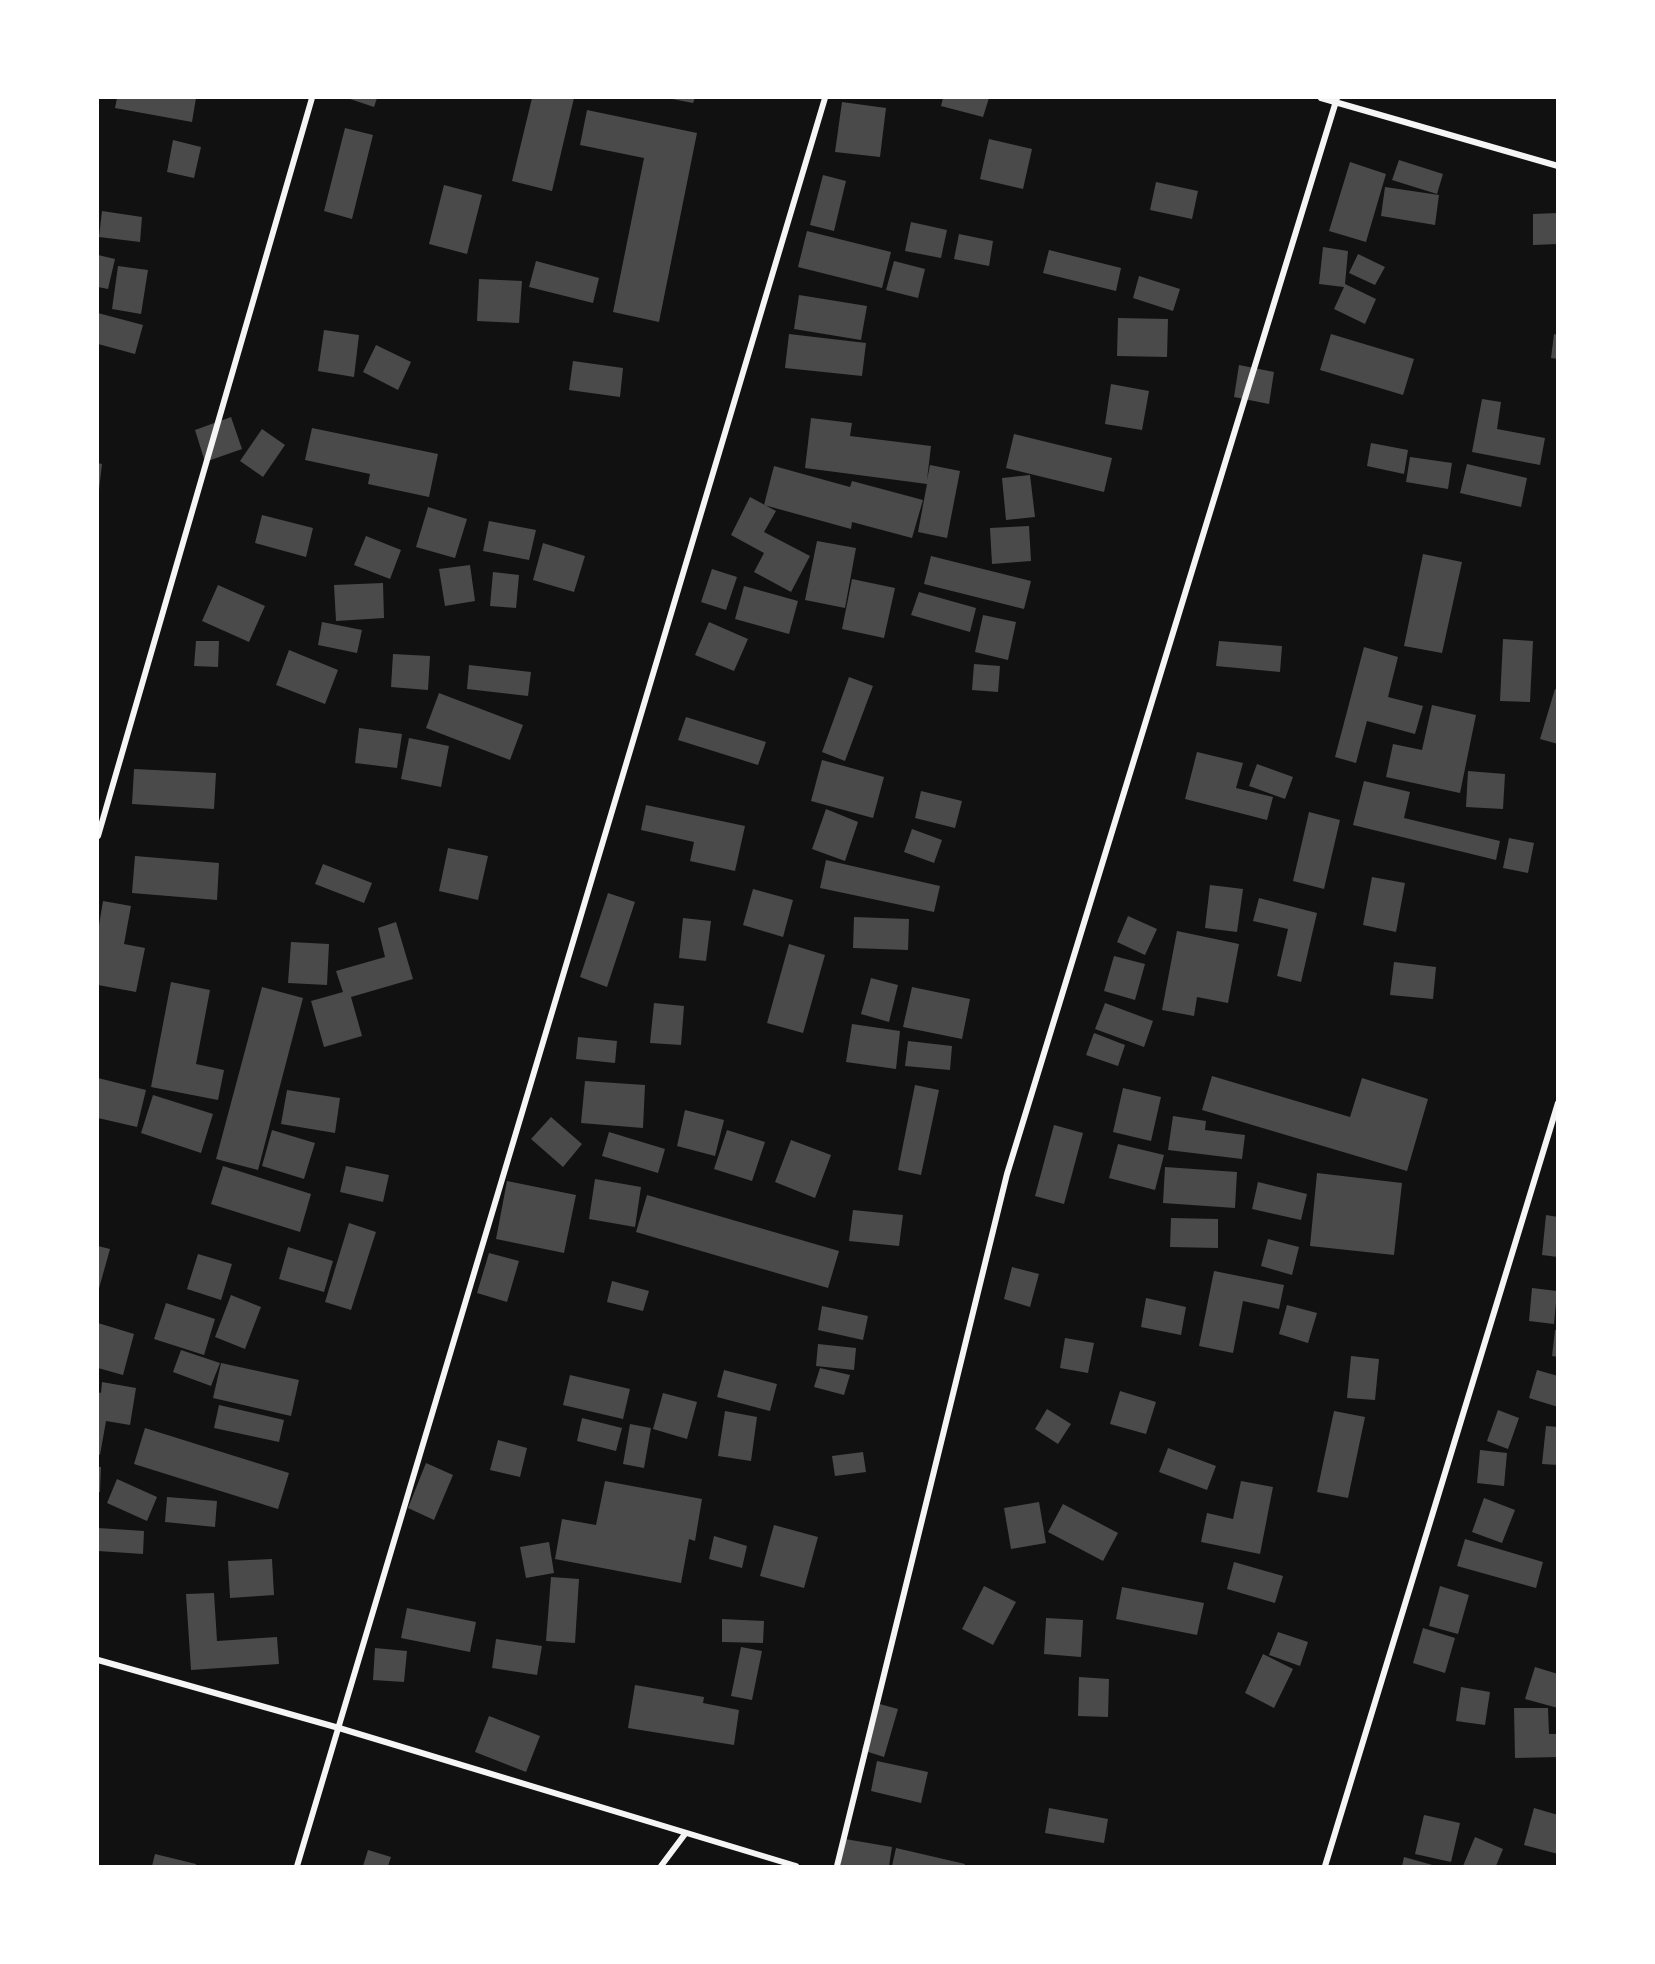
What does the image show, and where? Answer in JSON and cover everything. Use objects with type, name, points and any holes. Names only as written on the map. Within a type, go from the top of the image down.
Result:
[{"type":"street","points":[[98,836],[312,98]]},
{"type":"street","points":[[297,1866],[825,98]]},
{"type":"street","points":[[1322,98],[1336,100],[1557,166]]},
{"type":"street","points":[[837,1866],[1007,1174],[1336,100]]},
{"type":"street","points":[[1325,1866],[1557,1103]]},
{"type":"street","points":[[98,1660],[339,1728],[796,1866]]},
{"type":"street","points":[[661,1866],[685,1834]]},
{"type":"building","points":[[117,98],[196,98],[192,122],[115,108]]},
{"type":"building","points":[[347,98],[377,98],[374,107]]},
{"type":"building","points":[[532,98],[574,98],[552,191],[512,181]]},
{"type":"building","points":[[672,98],[695,98],[693,103]]},
{"type":"building","points":[[943,98],[989,98],[983,117],[941,106]]},
{"type":"building","points":[[842,102],[886,108],[880,157],[835,152]]},
{"type":"building","points":[[587,110],[697,133],[659,322],[613,312],[644,158],[580,145]]},
{"type":"building","points":[[345,128],[373,135],[352,219],[324,211]]},
{"type":"building","points":[[989,139],[1032,149],[1023,189],[980,179]]},
{"type":"building","points":[[173,140],[201,147],[194,178],[167,172]]},
{"type":"building","points":[[1399,160],[1443,174],[1437,194],[1392,180]]},
{"type":"building","points":[[1350,162],[1386,174],[1366,242],[1329,231]]},
{"type":"building","points":[[823,175],[846,181],[834,231],[810,225]]},
{"type":"building","points":[[1156,182],[1198,191],[1192,219],[1150,210]]},
{"type":"building","points":[[444,185],[482,195],[467,254],[429,244]]},
{"type":"building","points":[[1385,187],[1439,195],[1435,225],[1381,216]]},
{"type":"building","points":[[102,211],[142,217],[140,242],[99,237]]},
{"type":"building","points":[[1558,213],[1558,244],[1533,245],[1533,214]]},
{"type":"building","points":[[911,222],[947,230],[941,258],[905,251]]},
{"type":"building","points":[[807,231],[891,252],[882,288],[798,267]]},
{"type":"building","points":[[959,234],[993,241],[989,266],[954,259]]},
{"type":"building","points":[[1323,247],[1348,251],[1345,284],[1376,299],[1365,324],[1334,309],[1344,287],[1319,284]]},
{"type":"building","points":[[1049,250],[1121,268],[1116,291],[1043,273]]},
{"type":"building","points":[[1358,254],[1385,267],[1375,285],[1349,273]]},
{"type":"building","points":[[98,255],[115,259],[108,289],[98,287]]},
{"type":"building","points":[[536,261],[599,278],[593,303],[529,287]]},
{"type":"building","points":[[894,261],[925,269],[918,298],[886,290]]},
{"type":"building","points":[[118,266],[148,270],[141,314],[112,309]]},
{"type":"building","points":[[1139,276],[1180,289],[1173,311],[1133,298]]},
{"type":"building","points":[[479,279],[522,281],[519,323],[477,321]]},
{"type":"building","points":[[799,295],[867,306],[861,340],[794,329]]},
{"type":"building","points":[[98,313],[143,325],[135,354],[98,344]]},
{"type":"building","points":[[1118,318],[1168,319],[1167,357],[1117,356]]},
{"type":"building","points":[[324,330],[359,335],[354,377],[318,371]]},
{"type":"building","points":[[789,334],[866,343],[862,376],[785,368]]},
{"type":"building","points":[[1331,334],[1414,359],[1403,395],[1320,370]]},
{"type":"building","points":[[1554,334],[1558,335],[1558,359],[1551,358]]},
{"type":"building","points":[[376,345],[411,362],[398,390],[363,372]]},
{"type":"building","points":[[573,361],[623,368],[620,397],[569,390]]},
{"type":"building","points":[[1239,365],[1274,372],[1269,404],[1234,397]]},
{"type":"building","points":[[1111,384],[1149,391],[1142,430],[1105,424]]},
{"type":"building","points":[[1482,399],[1501,402],[1497,429],[1545,438],[1540,465],[1472,452]]},
{"type":"building","points":[[231,417],[242,449],[205,462],[195,430]]},
{"type":"building","points":[[811,418],[852,423],[850,436],[931,446],[927,480],[930,465],[960,471],[947,538],[918,532],[927,484],[805,468]]},
{"type":"building","points":[[312,428],[438,454],[429,497],[368,484],[370,474],[305,460]]},
{"type":"building","points":[[262,429],[285,445],[263,477],[240,461]]},
{"type":"building","points":[[1014,434],[1112,458],[1104,492],[1006,468]]},
{"type":"building","points":[[1371,443],[1408,450],[1404,474],[1367,466]]},
{"type":"building","points":[[1410,457],[1452,463],[1448,489],[1406,482]]},
{"type":"building","points":[[98,463],[102,464],[99,490],[98,490]]},
{"type":"building","points":[[1467,464],[1527,478],[1521,507],[1460,493]]},
{"type":"building","points":[[774,466],[850,487],[852,481],[923,500],[912,538],[852,522],[851,529],[764,505]]},
{"type":"building","points":[[1030,475],[1035,517],[1006,520],[1002,478]]},
{"type":"building","points":[[750,497],[776,511],[764,532],[810,556],[791,592],[754,572],[764,553],[731,535]]},
{"type":"building","points":[[428,507],[467,519],[455,558],[416,547]]},
{"type":"building","points":[[262,515],[313,528],[306,557],[255,543]]},
{"type":"building","points":[[489,521],[536,530],[529,560],[483,551]]},
{"type":"building","points":[[1029,526],[1031,561],[992,564],[990,528]]},
{"type":"building","points":[[366,536],[401,550],[390,579],[354,565]]},
{"type":"building","points":[[817,541],[856,548],[845,608],[805,600]]},
{"type":"building","points":[[543,543],[585,556],[574,592],[533,580]]},
{"type":"building","points":[[1423,554],[1462,562],[1442,653],[1404,646]]},
{"type":"building","points":[[931,556],[1031,581],[1024,609],[924,584]]},
{"type":"building","points":[[470,565],[475,601],[445,606],[439,569]]},
{"type":"building","points":[[712,569],[737,577],[726,610],[701,602]]},
{"type":"building","points":[[493,572],[519,575],[516,608],[490,606]]},
{"type":"building","points":[[852,579],[895,588],[884,638],[842,629]]},
{"type":"building","points":[[383,583],[384,618],[336,621],[334,585]]},
{"type":"building","points":[[218,585],[265,606],[249,642],[202,621]]},
{"type":"building","points":[[744,586],[798,601],[789,634],[735,619]]},
{"type":"building","points":[[919,592],[976,608],[970,632],[911,615]]},
{"type":"building","points":[[983,615],[1016,622],[1008,660],[975,652]]},
{"type":"building","points":[[322,622],[362,630],[357,653],[318,645]]},
{"type":"building","points":[[709,622],[748,639],[734,671],[695,655]]},
{"type":"building","points":[[1503,639],[1533,641],[1530,702],[1500,701]]},
{"type":"building","points":[[196,641],[219,641],[218,667],[194,666]]},
{"type":"building","points":[[1219,641],[1282,646],[1280,672],[1216,666]]},
{"type":"building","points":[[1364,647],[1398,657],[1388,697],[1423,706],[1415,734],[1367,721],[1356,763],[1335,757]]},
{"type":"building","points":[[289,650],[338,670],[325,704],[276,685]]},
{"type":"building","points":[[393,654],[430,656],[428,690],[391,687]]},
{"type":"building","points":[[974,664],[1000,666],[998,692],[972,690]]},
{"type":"building","points":[[469,665],[531,672],[528,696],[467,689]]},
{"type":"building","points":[[849,677],[873,686],[845,761],[822,752]]},
{"type":"building","points":[[1555,689],[1558,690],[1558,744],[1540,739]]},
{"type":"building","points":[[439,693],[523,725],[510,760],[426,728]]},
{"type":"building","points":[[1432,705],[1476,715],[1460,793],[1386,777],[1393,744],[1422,750]]},
{"type":"building","points":[[686,717],[766,742],[758,765],[678,740]]},
{"type":"building","points":[[359,728],[402,734],[397,768],[355,763]]},
{"type":"building","points":[[409,738],[449,746],[441,787],[401,779]]},
{"type":"building","points":[[1197,752],[1243,763],[1236,788],[1273,797],[1267,820],[1185,799]]},
{"type":"building","points":[[822,760],[884,777],[873,818],[811,801]]},
{"type":"building","points":[[1257,764],[1293,777],[1285,799],[1249,786]]},
{"type":"building","points":[[134,769],[216,773],[214,809],[132,804]]},
{"type":"building","points":[[1468,771],[1505,774],[1503,809],[1466,807]]},
{"type":"building","points":[[1364,781],[1410,792],[1404,818],[1500,841],[1496,860],[1353,825]]},
{"type":"building","points":[[921,791],[962,801],[955,828],[915,818]]},
{"type":"building","points":[[646,805],[745,826],[735,871],[690,861],[694,842],[641,830]]},
{"type":"building","points":[[826,809],[858,822],[845,861],[812,849]]},
{"type":"building","points":[[1309,812],[1340,820],[1324,889],[1293,881]]},
{"type":"building","points":[[912,829],[942,840],[934,863],[904,852]]},
{"type":"building","points":[[1509,838],[1534,843],[1528,873],[1503,868]]},
{"type":"building","points":[[448,848],[488,856],[478,900],[439,891]]},
{"type":"building","points":[[135,856],[219,863],[217,900],[132,893]]},
{"type":"building","points":[[826,860],[940,886],[934,912],[820,888]]},
{"type":"building","points":[[323,864],[372,883],[364,903],[315,884]]},
{"type":"building","points":[[1372,877],[1405,883],[1396,932],[1363,925]]},
{"type":"building","points":[[1210,885],[1243,889],[1237,932],[1205,928]]},
{"type":"building","points":[[753,889],[793,900],[783,937],[743,925]]},
{"type":"building","points":[[608,893],[635,902],[607,987],[580,977]]},
{"type":"building","points":[[1259,898],[1317,913],[1301,982],[1277,976],[1288,929],[1253,921]]},
{"type":"building","points":[[103,901],[131,906],[124,944],[145,948],[136,992],[98,985],[98,931]]},
{"type":"building","points":[[1128,916],[1157,929],[1145,955],[1117,942]]},
{"type":"building","points":[[854,917],[909,919],[908,950],[853,948]]},
{"type":"building","points":[[683,918],[711,921],[706,961],[679,958]]},
{"type":"building","points":[[396,922],[413,979],[351,997],[362,1036],[324,1047],[311,1001],[343,992],[336,971],[385,957],[378,928]]},
{"type":"building","points":[[1177,931],[1239,944],[1228,1003],[1197,997],[1194,1016],[1162,1010]]},
{"type":"building","points":[[291,942],[329,944],[327,985],[288,983]]},
{"type":"building","points":[[789,944],[825,955],[803,1033],[767,1023]]},
{"type":"building","points":[[1114,956],[1145,964],[1135,1000],[1104,991]]},
{"type":"building","points":[[1394,962],[1436,967],[1433,999],[1390,995]]},
{"type":"building","points":[[871,978],[898,985],[889,1022],[861,1014]]},
{"type":"building","points":[[171,982],[210,990],[196,1064],[224,1070],[218,1100],[151,1087]]},
{"type":"building","points":[[262,987],[303,998],[258,1170],[216,1159]]},
{"type":"building","points":[[912,987],[970,999],[962,1039],[903,1027]]},
{"type":"building","points":[[654,1003],[684,1006],[681,1045],[650,1043]]},
{"type":"building","points":[[1105,1003],[1153,1021],[1144,1047],[1095,1029]]},
{"type":"building","points":[[852,1024],[900,1031],[896,1069],[846,1062]]},
{"type":"building","points":[[1094,1033],[1125,1045],[1118,1066],[1086,1055]]},
{"type":"building","points":[[578,1037],[617,1041],[615,1063],[576,1059]]},
{"type":"building","points":[[908,1041],[952,1046],[950,1070],[905,1066]]},
{"type":"building","points":[[1212,1076],[1350,1117],[1362,1078],[1428,1099],[1407,1171],[1202,1110]]},
{"type":"building","points":[[98,1078],[146,1090],[137,1127],[98,1118]]},
{"type":"building","points":[[585,1081],[645,1085],[643,1128],[581,1123]]},
{"type":"building","points":[[915,1085],[939,1090],[921,1175],[898,1170]]},
{"type":"building","points":[[1123,1088],[1161,1097],[1151,1141],[1113,1132]]},
{"type":"building","points":[[287,1090],[340,1098],[335,1133],[281,1124]]},
{"type":"building","points":[[153,1095],[213,1114],[201,1153],[141,1133]]},
{"type":"building","points":[[685,1110],[724,1120],[715,1156],[677,1146]]},
{"type":"building","points":[[1173,1116],[1206,1121],[1205,1130],[1245,1135],[1242,1159],[1168,1150]]},
{"type":"building","points":[[551,1117],[582,1144],[563,1167],[531,1139]]},
{"type":"building","points":[[1054,1125],[1083,1133],[1064,1204],[1035,1196]]},
{"type":"building","points":[[272,1130],[315,1143],[304,1179],[262,1166]]},
{"type":"building","points":[[727,1130],[765,1142],[752,1181],[714,1169]]},
{"type":"building","points":[[609,1132],[665,1149],[658,1173],[602,1156]]},
{"type":"building","points":[[791,1140],[831,1155],[815,1198],[775,1182]]},
{"type":"building","points":[[1118,1144],[1164,1155],[1155,1190],[1109,1178]]},
{"type":"building","points":[[223,1166],[311,1194],[300,1232],[211,1204]]},
{"type":"building","points":[[346,1166],[389,1175],[383,1202],[340,1192]]},
{"type":"building","points":[[1165,1167],[1237,1172],[1235,1208],[1163,1203]]},
{"type":"building","points":[[1317,1173],[1402,1183],[1394,1255],[1310,1246]]},
{"type":"building","points":[[595,1179],[641,1187],[635,1227],[589,1219]]},
{"type":"building","points":[[507,1181],[576,1195],[564,1253],[496,1239]]},
{"type":"building","points":[[1258,1182],[1307,1194],[1301,1220],[1252,1209]]},
{"type":"building","points":[[647,1195],[839,1251],[828,1288],[636,1232]]},
{"type":"building","points":[[853,1210],[903,1215],[899,1246],[849,1241]]},
{"type":"building","points":[[1546,1215],[1558,1217],[1558,1257],[1542,1255]]},
{"type":"building","points":[[1171,1218],[1218,1219],[1218,1248],[1170,1247]]},
{"type":"building","points":[[349,1223],[376,1232],[351,1310],[325,1302]]},
{"type":"building","points":[[1268,1239],[1299,1247],[1292,1275],[1261,1266]]},
{"type":"building","points":[[98,1246],[110,1249],[98,1292]]},
{"type":"building","points":[[288,1247],[333,1261],[324,1292],[279,1279]]},
{"type":"building","points":[[489,1253],[519,1261],[507,1302],[477,1293]]},
{"type":"building","points":[[198,1254],[232,1264],[221,1300],[187,1289]]},
{"type":"building","points":[[1012,1267],[1039,1274],[1030,1307],[1004,1299]]},
{"type":"building","points":[[1214,1271],[1284,1285],[1279,1309],[1243,1301],[1233,1353],[1199,1346]]},
{"type":"building","points":[[612,1281],[649,1291],[643,1311],[607,1302]]},
{"type":"building","points":[[1532,1288],[1557,1291],[1554,1324],[1529,1321]]},
{"type":"building","points":[[231,1295],[261,1307],[245,1349],[215,1337]]},
{"type":"building","points":[[1146,1298],[1186,1307],[1181,1335],[1141,1327]]},
{"type":"building","points":[[166,1303],[215,1319],[204,1355],[154,1339]]},
{"type":"building","points":[[1287,1305],[1317,1313],[1308,1343],[1279,1334]]},
{"type":"building","points":[[822,1306],[868,1316],[863,1340],[818,1330]]},
{"type":"building","points":[[98,1323],[134,1334],[123,1375],[98,1368]]},
{"type":"building","points":[[1555,1330],[1558,1330],[1558,1357],[1552,1356]]},
{"type":"building","points":[[1065,1338],[1094,1343],[1088,1373],[1060,1368]]},
{"type":"building","points":[[818,1344],[856,1348],[854,1370],[816,1366]]},
{"type":"building","points":[[181,1350],[220,1363],[211,1386],[173,1372]]},
{"type":"building","points":[[1351,1356],[1379,1359],[1375,1400],[1347,1398]]},
{"type":"building","points":[[221,1363],[299,1380],[291,1416],[213,1398]]},
{"type":"building","points":[[820,1368],[850,1375],[844,1395],[814,1387]]},
{"type":"building","points":[[724,1370],[777,1384],[770,1411],[717,1397]]},
{"type":"building","points":[[1537,1370],[1558,1376],[1558,1407],[1529,1398]]},
{"type":"building","points":[[570,1375],[630,1389],[623,1419],[563,1405]]},
{"type":"building","points":[[102,1382],[136,1388],[130,1425],[106,1421],[100,1455],[98,1454],[98,1392],[101,1393]]},
{"type":"building","points":[[1120,1391],[1156,1402],[1146,1434],[1110,1424]]},
{"type":"building","points":[[663,1393],[697,1402],[687,1439],[653,1429]]},
{"type":"building","points":[[219,1405],[284,1420],[279,1442],[214,1428]]},
{"type":"building","points":[[1047,1409],[1071,1424],[1058,1444],[1035,1429]]},
{"type":"building","points":[[1498,1410],[1519,1418],[1508,1449],[1487,1441]]},
{"type":"building","points":[[725,1411],[757,1417],[751,1461],[718,1456]]},
{"type":"building","points":[[1334,1411],[1365,1417],[1348,1498],[1317,1492]]},
{"type":"building","points":[[582,1418],[622,1428],[616,1451],[577,1441]]},
{"type":"building","points":[[630,1424],[651,1428],[644,1468],[623,1464]]},
{"type":"building","points":[[1546,1426],[1558,1427],[1558,1465],[1542,1464]]},
{"type":"building","points":[[145,1428],[289,1473],[278,1509],[134,1464]]},
{"type":"building","points":[[498,1440],[527,1448],[520,1477],[490,1470]]},
{"type":"building","points":[[1168,1448],[1216,1466],[1207,1490],[1159,1472]]},
{"type":"building","points":[[1480,1450],[1507,1453],[1504,1486],[1477,1483]]},
{"type":"building","points":[[863,1452],[866,1472],[835,1476],[832,1456]]},
{"type":"building","points":[[426,1463],[453,1475],[434,1520],[408,1508]]},
{"type":"building","points":[[98,1467],[101,1467],[100,1492],[98,1492]]},
{"type":"building","points":[[117,1479],[157,1497],[147,1521],[107,1503]]},
{"type":"building","points":[[605,1481],[702,1499],[695,1541],[689,1539],[681,1583],[555,1559],[562,1519],[596,1525]]},
{"type":"building","points":[[1241,1481],[1273,1487],[1260,1554],[1201,1542],[1207,1513],[1233,1519]]},
{"type":"building","points":[[167,1497],[217,1501],[215,1527],[165,1522]]},
{"type":"building","points":[[1484,1498],[1515,1510],[1502,1543],[1472,1532]]},
{"type":"building","points":[[1039,1502],[1046,1543],[1011,1549],[1004,1508]]},
{"type":"building","points":[[1063,1504],[1118,1533],[1103,1561],[1048,1532]]},
{"type":"building","points":[[774,1525],[818,1537],[804,1588],[760,1576]]},
{"type":"building","points":[[98,1528],[144,1531],[143,1554],[98,1551]]},
{"type":"building","points":[[714,1536],[747,1546],[742,1568],[709,1559]]},
{"type":"building","points":[[1465,1539],[1543,1562],[1536,1588],[1457,1566]]},
{"type":"building","points":[[549,1542],[554,1573],[526,1578],[520,1547]]},
{"type":"building","points":[[272,1559],[274,1595],[230,1598],[228,1561]]},
{"type":"building","points":[[1234,1562],[1283,1576],[1275,1603],[1227,1589]]},
{"type":"building","points":[[551,1577],[579,1579],[575,1643],[546,1641]]},
{"type":"building","points":[[984,1586],[1016,1602],[993,1645],[962,1629]]},
{"type":"building","points":[[1440,1586],[1469,1595],[1458,1634],[1429,1626]]},
{"type":"building","points":[[1122,1587],[1204,1603],[1197,1635],[1116,1619]]},
{"type":"building","points":[[214,1593],[217,1641],[277,1637],[279,1664],[191,1670],[186,1594]]},
{"type":"building","points":[[407,1608],[476,1622],[470,1652],[401,1638]]},
{"type":"building","points":[[1046,1618],[1083,1620],[1081,1657],[1044,1654]]},
{"type":"building","points":[[722,1619],[764,1621],[763,1643],[722,1642]]},
{"type":"building","points":[[1423,1628],[1455,1638],[1445,1673],[1413,1663]]},
{"type":"building","points":[[1278,1632],[1308,1642],[1300,1666],[1269,1655]]},
{"type":"building","points":[[496,1639],[542,1646],[537,1675],[492,1668]]},
{"type":"building","points":[[741,1647],[762,1651],[752,1700],[731,1696]]},
{"type":"building","points":[[375,1648],[407,1651],[404,1682],[373,1680]]},
{"type":"building","points":[[1263,1654],[1293,1669],[1274,1708],[1245,1693]]},
{"type":"building","points":[[1535,1667],[1558,1674],[1558,1708],[1525,1699]]},
{"type":"building","points":[[1079,1677],[1109,1679],[1108,1717],[1078,1716]]},
{"type":"building","points":[[635,1685],[704,1697],[703,1703],[739,1710],[734,1745],[628,1728]]},
{"type":"building","points":[[1461,1687],[1490,1692],[1485,1725],[1456,1721]]},
{"type":"building","points":[[876,1703],[898,1709],[884,1757],[862,1750]]},
{"type":"building","points":[[1514,1708],[1548,1708],[1549,1734],[1558,1734],[1558,1757],[1515,1758]]},
{"type":"building","points":[[489,1716],[540,1736],[526,1772],[475,1752]]},
{"type":"building","points":[[877,1761],[928,1772],[921,1803],[871,1791]]},
{"type":"building","points":[[1049,1808],[1108,1819],[1104,1843],[1045,1833]]},
{"type":"building","points":[[1534,1808],[1558,1815],[1558,1854],[1524,1845]]},
{"type":"building","points":[[1424,1815],[1460,1823],[1451,1862],[1415,1854]]},
{"type":"building","points":[[1475,1837],[1503,1849],[1496,1866],[1463,1866]]},
{"type":"building","points":[[845,1839],[892,1847],[889,1866],[840,1866]]},
{"type":"building","points":[[896,1848],[965,1864],[964,1866],[892,1866]]},
{"type":"building","points":[[368,1850],[391,1857],[388,1866],[363,1866]]},
{"type":"building","points":[[155,1854],[196,1864],[196,1866],[152,1866]]},
{"type":"building","points":[[1404,1857],[1436,1866],[1402,1866]]}]
